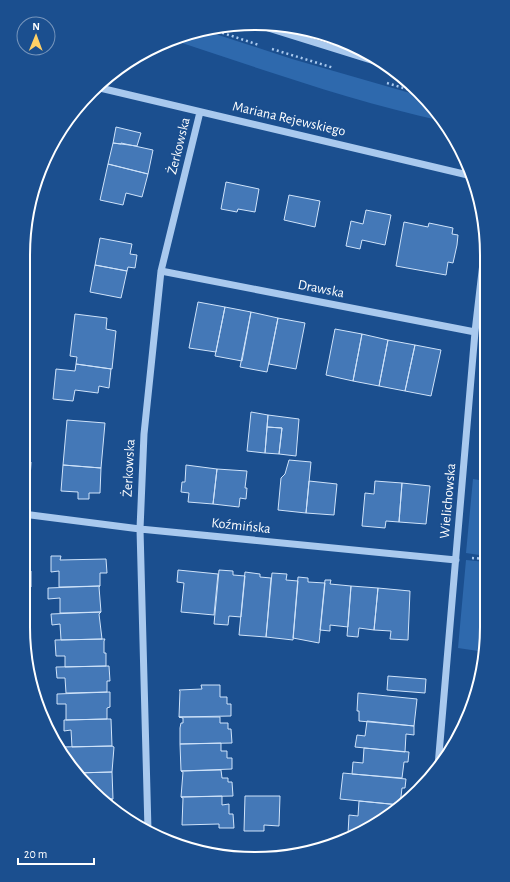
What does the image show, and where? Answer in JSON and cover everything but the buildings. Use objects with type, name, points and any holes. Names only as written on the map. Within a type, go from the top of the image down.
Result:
[{"type":"street","points":[[273,30],[365,58]]},
{"type":"street","name":"Mariana Rejewskiego","points":[[104,89],[465,174]]},
{"type":"street","name":"Żerkowska","points":[[148,825],[140,529],[144,434],[161,271],[200,112]]},
{"type":"street","name":"Drawska","points":[[161,271],[475,332]]},
{"type":"street","name":"Wielichowska","points":[[439,757],[480,289]]},
{"type":"street","name":"Koźmińska","points":[[30,515],[140,529],[456,560]]},
{"type":"shaded area","points":[[214,34],[292,59],[411,93],[435,119],[341,95],[181,43]]},
{"type":"shaded area","points":[[473,479],[480,481],[480,555],[466,553]]},
{"type":"shaded area","points":[[466,560],[480,561],[479,651],[458,648]]}]
